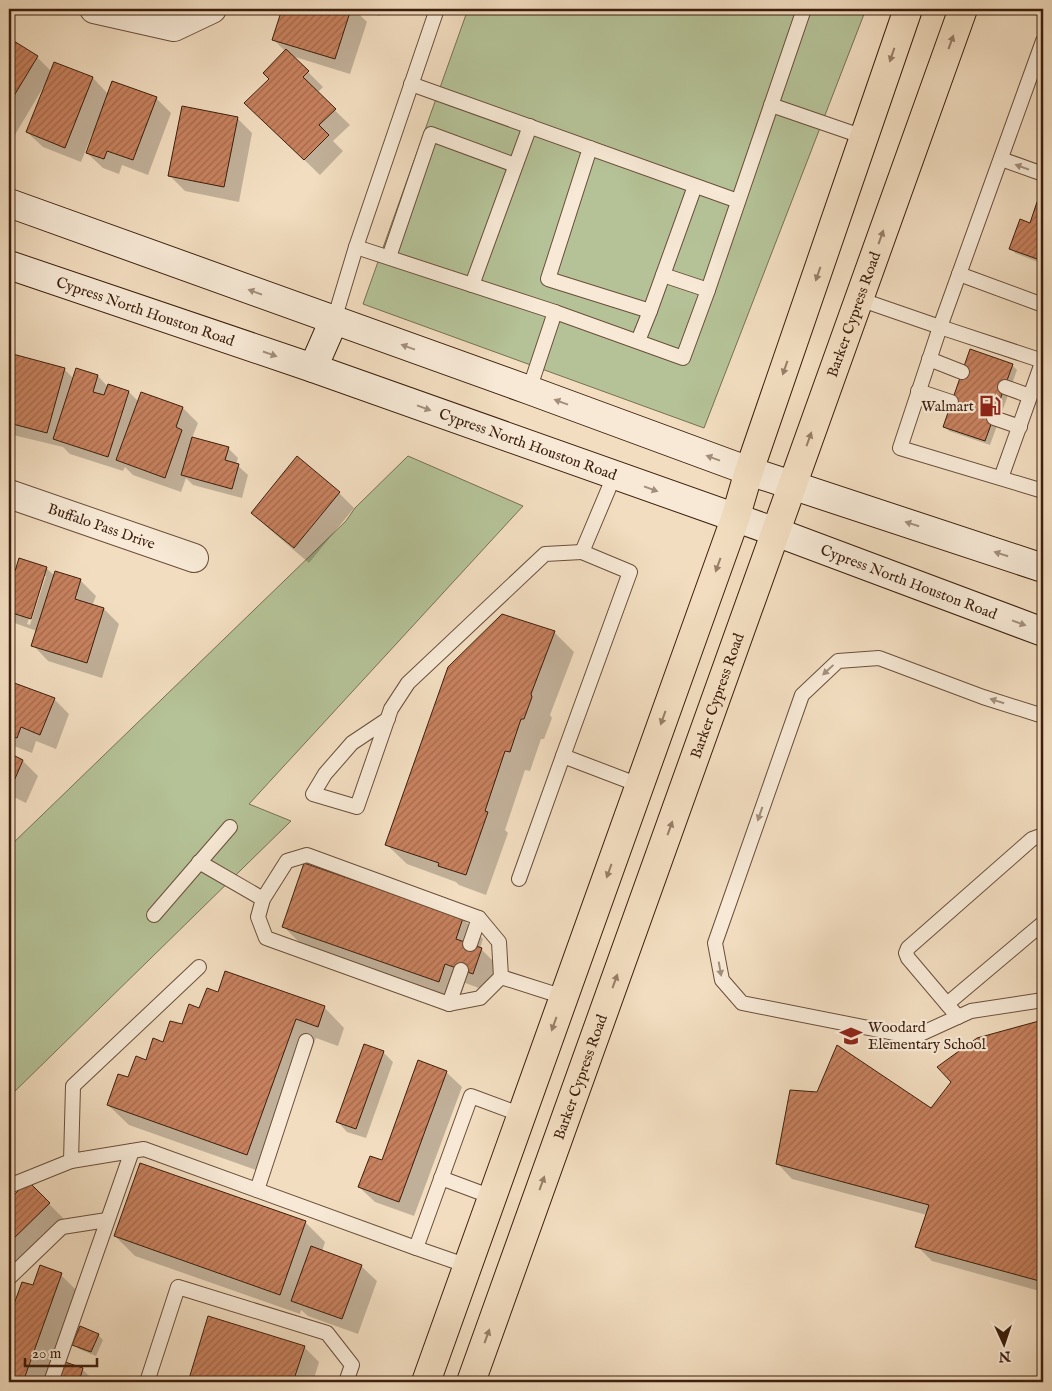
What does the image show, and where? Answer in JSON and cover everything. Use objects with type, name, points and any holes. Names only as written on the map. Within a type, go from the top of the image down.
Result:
[{"type":"main road","points":[[94,9],[174,28],[212,9]]},
{"type":"main road","points":[[426,1382],[734,519],[908,9]]},
{"type":"main road","name":"Barker Cypress Road","points":[[471,1382],[963,9]]},
{"type":"main road","points":[[9,203],[749,471],[1043,568]]},
{"type":"main road","name":"Cypress North Houston Road","points":[[9,265],[313,368],[734,519],[776,532],[1043,632]]},
{"type":"main road","points":[[313,368],[334,320]]},
{"type":"main road","name":"Buffalo Pass Drive","points":[[9,494],[194,558]]},
{"type":"main road","points":[[564,997],[605,1010]]},
{"type":"lane","points":[[334,320],[356,247],[437,9]]},
{"type":"lane","points":[[356,247],[389,256],[555,312],[683,358],[804,9]]},
{"type":"lane","points":[[1043,41],[940,327],[900,448],[1043,490]]},
{"type":"lane","points":[[411,84],[738,201]]},
{"type":"lane","points":[[771,105],[864,137]]},
{"type":"lane","points":[[472,285],[530,126]]},
{"type":"lane","points":[[389,256],[431,134],[515,165]]},
{"type":"lane","points":[[590,148],[548,278],[650,311]]},
{"type":"lane","points":[[1001,159],[1043,174]]},
{"type":"lane","points":[[638,341],[694,186]]},
{"type":"lane","points":[[663,274],[708,290]]},
{"type":"lane","points":[[959,274],[1043,305]]},
{"type":"lane","points":[[859,299],[1043,361],[1002,478]]},
{"type":"lane","points":[[529,390],[555,312]]},
{"type":"lane","points":[[929,359],[962,372]]},
{"type":"lane","points":[[1005,387],[1030,396]]},
{"type":"lane","points":[[918,391],[951,402]]},
{"type":"lane","points":[[994,418],[1020,427]]},
{"type":"lane","points":[[582,552],[614,476]]},
{"type":"lane","points":[[388,719],[352,743],[325,774],[313,794],[357,807],[388,719],[391,709],[408,683],[545,554],[582,552],[630,572],[519,879]]},
{"type":"lane","points":[[1043,716],[983,697],[879,658],[838,661],[802,695],[715,943],[722,980],[742,1003],[914,1036],[971,1011],[1043,1000]]},
{"type":"lane","points":[[563,756],[639,785]]},
{"type":"lane","points":[[154,915],[230,827]]},
{"type":"lane","points":[[958,1017],[908,958],[906,953],[908,948],[1032,839],[1043,835]]},
{"type":"lane","points":[[308,855],[479,918],[499,942],[501,977],[480,998],[449,1004],[266,938],[258,917],[263,899],[287,861],[308,855]]},
{"type":"lane","points":[[200,862],[263,899]]},
{"type":"lane","points":[[470,944],[479,918]]},
{"type":"lane","points":[[947,1004],[1043,923]]},
{"type":"lane","points":[[71,1161],[73,1086],[199,967]]},
{"type":"lane","points":[[449,1004],[461,970]]},
{"type":"lane","points":[[501,977],[564,997]]},
{"type":"lane","points":[[257,1190],[306,1041]]},
{"type":"lane","points":[[416,1248],[471,1096],[522,1115]]},
{"type":"lane","points":[[9,1186],[71,1161],[144,1149],[468,1266]]},
{"type":"lane","points":[[51,1382],[132,1151]]},
{"type":"lane","points":[[441,1178],[492,1197]]},
{"type":"lane","points":[[9,1278],[62,1227],[107,1220]]},
{"type":"lane","points":[[146,1382],[178,1287],[327,1334],[352,1365],[346,1382]]},
{"type":"green space","points":[[468,9],[866,9],[704,428],[363,304]]},
{"type":"green space","points":[[408,456],[523,506],[249,804],[291,821],[9,1097],[9,847],[346,521],[355,508]]},
{"type":"building","points":[[282,9],[351,9],[335,59],[272,40]]},
{"type":"building","points":[[9,38],[38,56],[9,104]]},
{"type":"building","points":[[286,49],[309,71],[303,77],[336,109],[319,125],[329,135],[304,160],[244,103],[269,79],[263,73]]},
{"type":"building","points":[[54,62],[93,77],[65,148],[26,132]]},
{"type":"building","points":[[112,81],[157,97],[133,160],[107,151],[104,159],[86,153]]},
{"type":"building","points":[[182,106],[238,117],[224,187],[168,176]]},
{"type":"building","points":[[1037,202],[1043,205],[1043,261],[1009,249],[1020,219],[1030,223]]},
{"type":"building","points":[[970,349],[1013,364],[985,441],[943,427]]},
{"type":"building","points":[[9,353],[65,368],[47,433],[9,423]]},
{"type":"building","points":[[76,368],[98,375],[93,392],[104,395],[108,384],[129,391],[108,457],[53,439]]},
{"type":"building","points":[[141,392],[183,407],[176,427],[182,430],[165,478],[116,460]]},
{"type":"building","points":[[192,437],[229,447],[225,460],[239,464],[232,489],[181,475]]},
{"type":"building","points":[[297,456],[340,492],[294,548],[251,513]]},
{"type":"building","points":[[19,558],[47,567],[31,619],[9,612],[9,570],[15,571]]},
{"type":"building","points":[[55,571],[81,579],[75,599],[104,608],[87,663],[31,646]]},
{"type":"building","points":[[502,614],[555,631],[531,694],[532,697],[524,719],[521,719],[510,752],[505,751],[485,811],[488,812],[466,875],[438,866],[439,863],[385,845],[448,667]]},
{"type":"building","points":[[9,681],[55,698],[40,735],[21,727],[17,738],[9,735]]},
{"type":"building","points":[[9,753],[23,760],[11,788],[9,787]]},
{"type":"building","points":[[304,863],[463,918],[456,939],[482,948],[473,974],[445,964],[439,982],[282,927]]},
{"type":"building","points":[[225,971],[325,1006],[318,1027],[296,1019],[247,1155],[107,1105],[118,1074],[128,1077],[136,1056],[146,1060],[153,1038],[163,1042],[170,1021],[182,1024],[189,1004],[199,1008],[207,988],[218,992]]},
{"type":"building","points":[[1039,1021],[1043,1022],[1043,1282],[915,1247],[929,1205],[776,1164],[790,1090],[817,1092],[837,1045],[931,1108],[951,1082],[937,1067],[977,1038]]},
{"type":"building","points":[[364,1044],[384,1051],[356,1129],[336,1122]]},
{"type":"building","points":[[418,1060],[447,1071],[399,1202],[358,1187],[370,1156],[382,1160]]},
{"type":"building","points":[[140,1163],[306,1221],[280,1295],[114,1236]]},
{"type":"building","points":[[28,1181],[50,1203],[9,1243],[9,1200]]},
{"type":"building","points":[[311,1246],[362,1265],[342,1319],[291,1301]]},
{"type":"building","points":[[40,1265],[62,1273],[23,1382],[9,1382],[9,1302],[14,1304],[22,1282],[33,1285]]},
{"type":"building","points":[[208,1316],[305,1346],[293,1382],[188,1382]]},
{"type":"building","points":[[80,1326],[99,1334],[91,1352],[72,1345]]},
{"type":"building","points":[[62,1361],[83,1368],[79,1382],[55,1382]]},
{"type":"place","name":"Walmart","points":[[990,406]]},
{"type":"place","name":"Woodard Elementary School","points":[[851,1036]]}]
